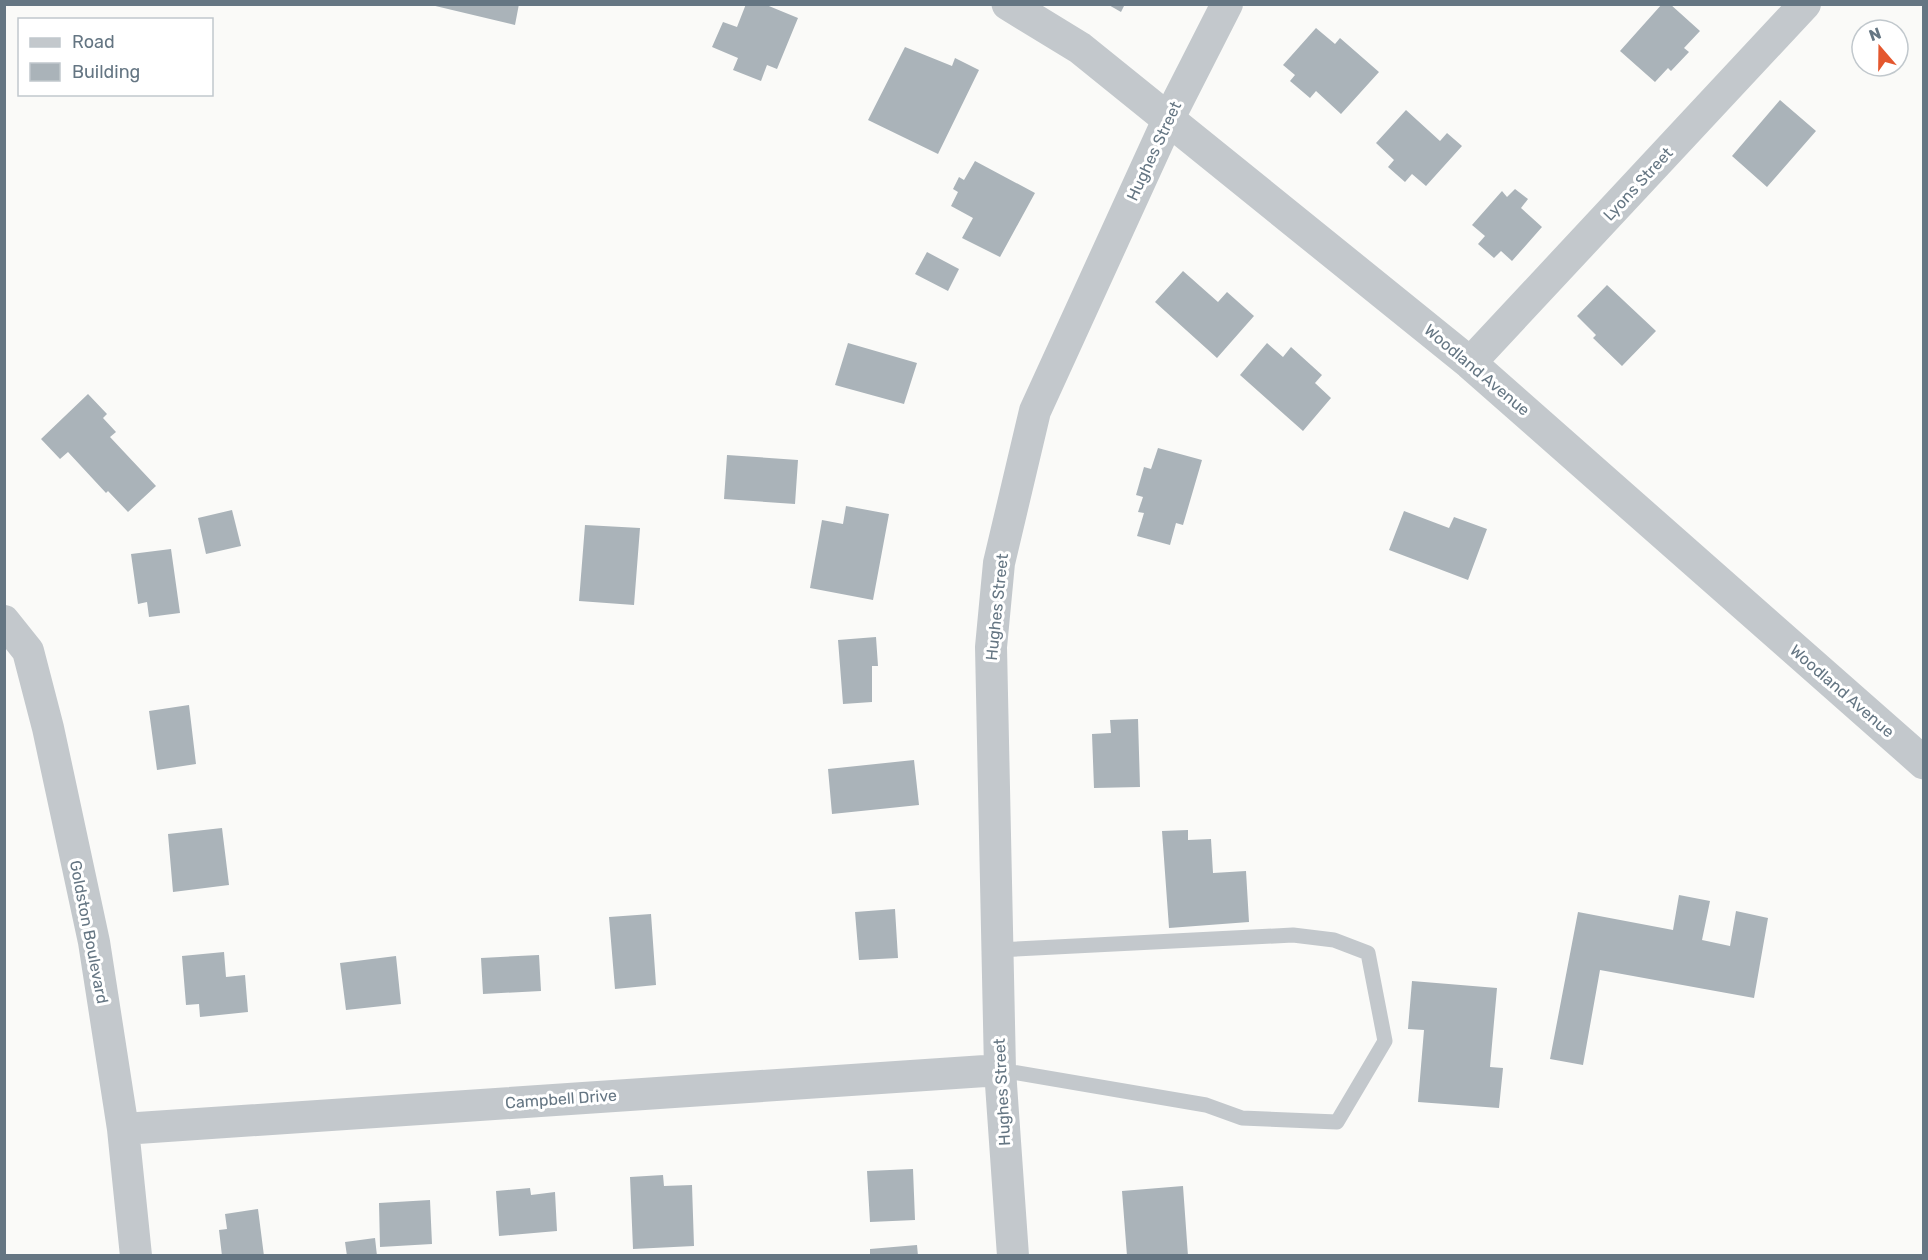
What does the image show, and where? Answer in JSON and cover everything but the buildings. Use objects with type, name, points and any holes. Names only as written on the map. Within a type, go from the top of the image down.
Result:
[{"type":"street","name":"Woodland Avenue","points":[[1008,4],[1080,48],[1470,363],[1923,763]]},
{"type":"street","name":"Hughes Street","points":[[1013,1256],[999,1070],[990,646],[999,563],[1035,411],[1168,120],[1227,4]]},
{"type":"street","name":"Lyons Street","points":[[1470,363],[1805,4]]},
{"type":"street","name":"Goldston Boulevard","points":[[4,621],[28,651],[48,728],[94,942],[123,1129],[136,1256]]},
{"type":"street","name":"Campbell Drive","points":[[123,1129],[999,1070]]},
{"type":"lane","points":[[997,950],[1293,935],[1334,940],[1368,953],[1385,1041],[1337,1122],[1242,1118],[1206,1105],[999,1070]]}]
